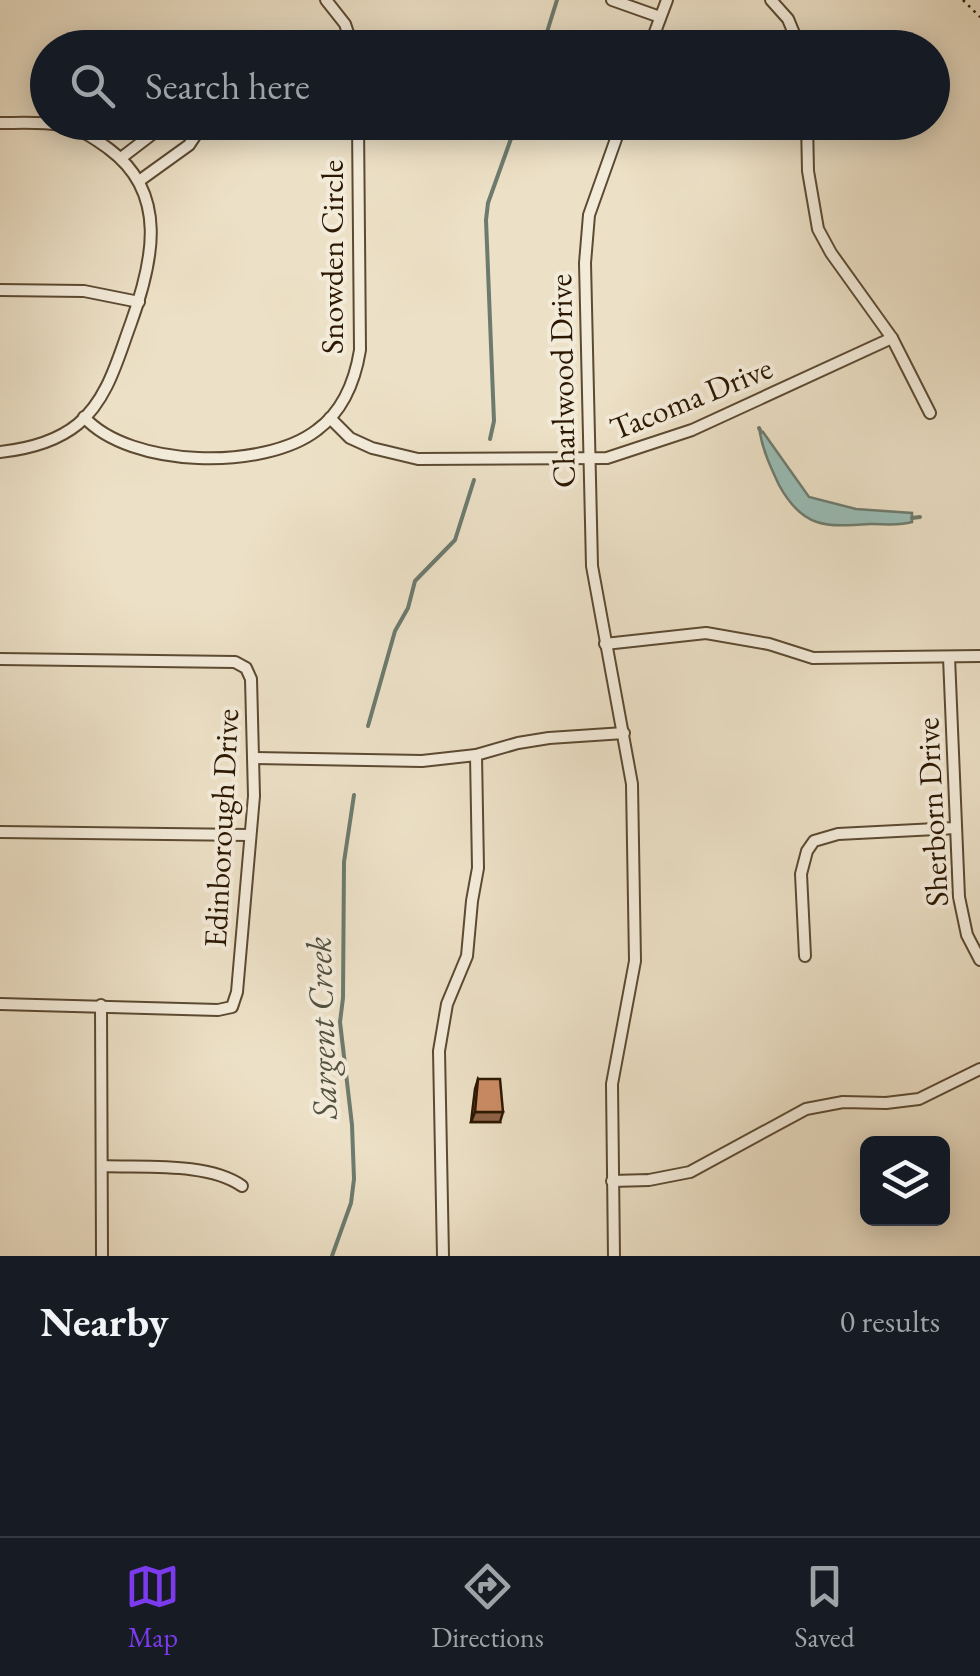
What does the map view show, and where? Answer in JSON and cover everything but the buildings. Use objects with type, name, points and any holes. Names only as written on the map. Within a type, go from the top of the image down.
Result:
[{"type":"street","points":[[326,0],[347,30]]},
{"type":"street","points":[[612,0],[660,17]]},
{"type":"street","points":[[655,30],[666,0]]},
{"type":"street","points":[[770,0],[793,30]]},
{"type":"street","points":[[0,123],[30,125]]},
{"type":"street","points":[[0,452],[26,450],[56,438],[84,417],[109,381],[139,302],[153,240],[152,214],[140,181],[122,158],[97,140]]},
{"type":"street","points":[[122,158],[145,140]]},
{"type":"street","points":[[140,181],[192,140]]},
{"type":"street","name":"Snowden Circle","points":[[84,417],[94,428],[146,450],[198,457],[264,455],[317,431],[330,418],[356,377],[360,350],[358,140]]},
{"type":"street","name":"Charlwood Drive","points":[[616,140],[589,215],[586,238],[588,459],[592,566],[624,734]]},
{"type":"street","points":[[808,140],[808,171],[818,229],[892,338],[930,413]]},
{"type":"street","points":[[0,290],[84,291],[139,302]]},
{"type":"street","name":"Tacoma Drive","points":[[330,418],[350,438],[372,448],[418,459],[588,459],[621,454],[692,430],[892,338]]},
{"type":"street","points":[[605,644],[706,634],[769,644],[814,658],[980,656]]},
{"type":"street","name":"Sherborn Drive","points":[[949,657],[961,911],[980,960]]},
{"type":"street","name":"Edinborough Drive","points":[[0,659],[235,662],[246,668],[251,679],[255,758],[238,992],[232,1007],[218,1010],[0,1004]]},
{"type":"street","points":[[255,758],[422,761],[476,755],[534,740],[624,734],[632,784],[635,961],[612,1084],[614,1256]]},
{"type":"street","points":[[443,1256],[440,1051],[448,1004],[467,956],[478,868],[476,755]]},
{"type":"street","points":[[805,956],[800,874],[814,841],[838,834],[956,828]]},
{"type":"street","points":[[0,832],[249,835]]},
{"type":"street","points":[[101,1005],[102,1256]]},
{"type":"street","points":[[612,1181],[649,1180],[690,1172],[806,1109],[843,1102],[919,1099],[980,1069]]},
{"type":"street","points":[[102,1166],[206,1171],[226,1174],[242,1186]]},
{"type":"path","points":[[963,0],[980,17]]},
{"type":"water","points":[[763,432],[809,497],[856,509],[912,513],[912,522],[829,525],[807,517],[779,485],[763,446]]},
{"type":"waterway","name":"Sargent Creek","points":[[548,30],[557,0]]},
{"type":"waterway","name":"Sargent Creek","points":[[490,439],[494,421],[486,220],[488,203],[511,140]]},
{"type":"waterway","points":[[759,428],[761,432]]},
{"type":"waterway","name":"Sargent Creek","points":[[368,726],[395,631],[408,608],[415,581],[455,540],[474,480]]},
{"type":"waterway","points":[[912,518],[920,517]]},
{"type":"waterway","name":"Sargent Creek","points":[[332,1256],[351,1203],[354,1179],[340,1022],[344,862],[354,795]]}]
